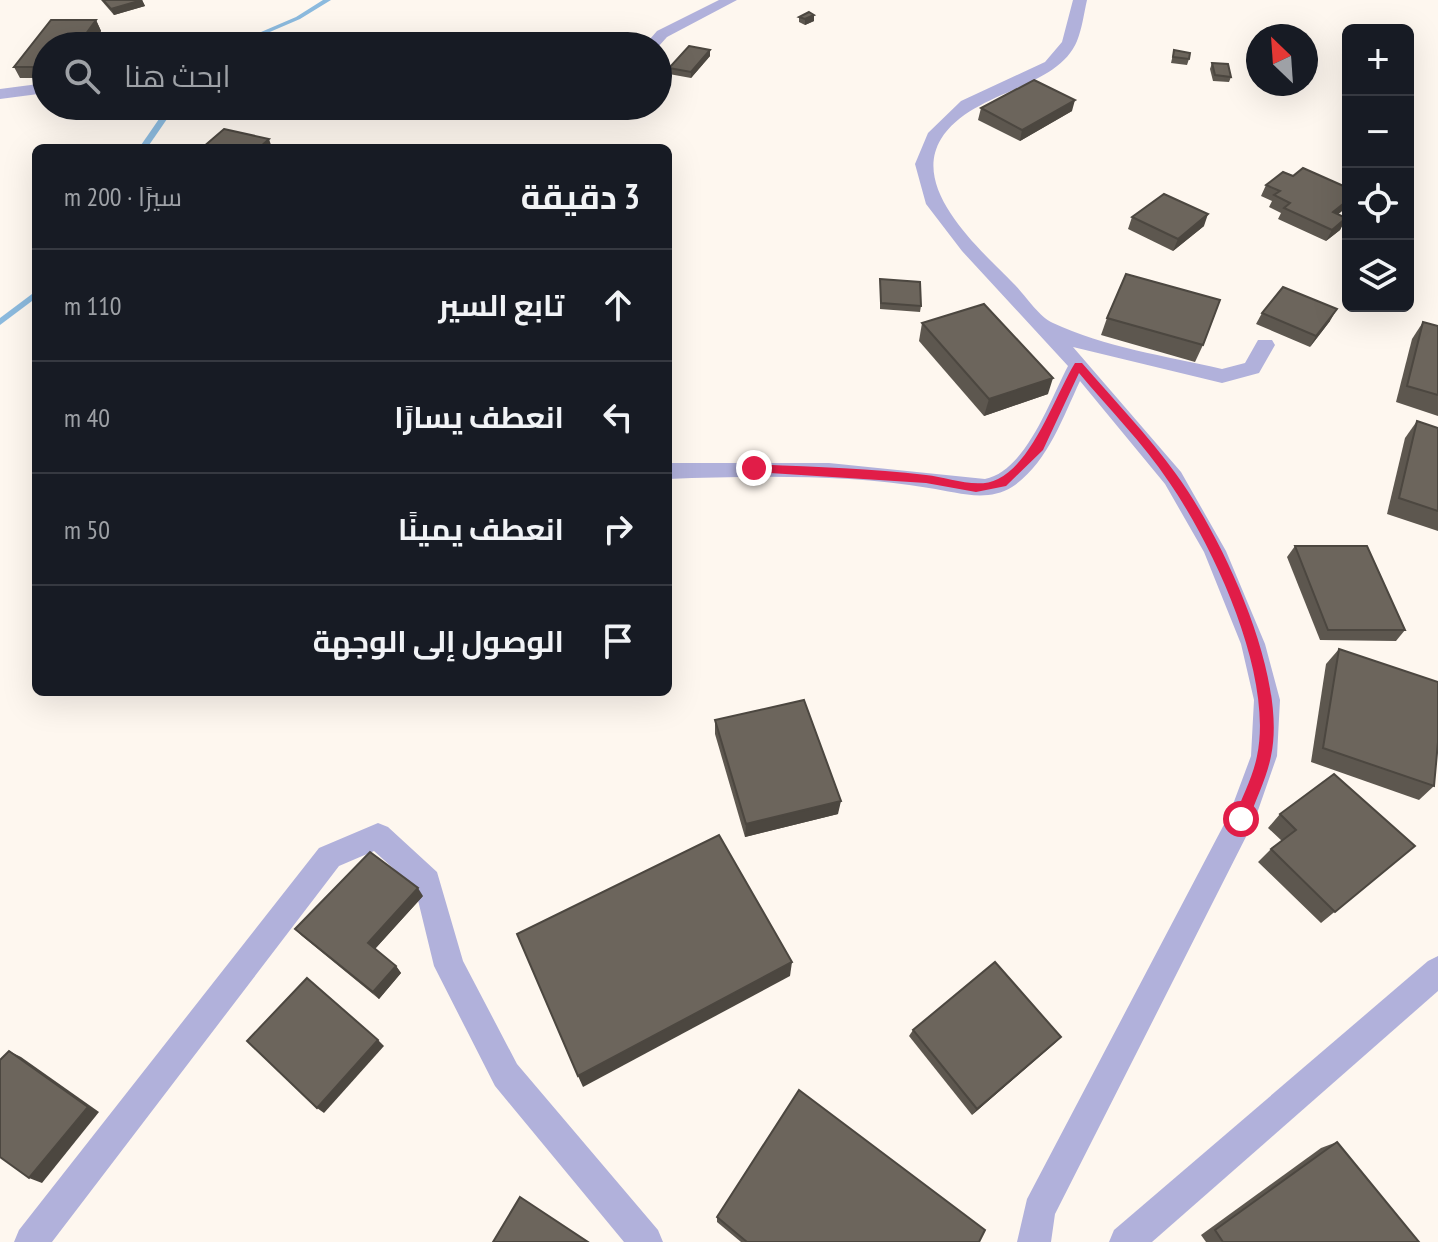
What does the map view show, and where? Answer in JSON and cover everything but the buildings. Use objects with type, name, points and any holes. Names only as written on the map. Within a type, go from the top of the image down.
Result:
[{"type":"street","points":[[666,32],[730,0]]},
{"type":"street","points":[[1034,1242],[1039,1211],[1241,819],[1264,756],[1267,700],[1253,644],[1215,551],[1173,478],[1041,323],[968,247],[932,200],[923,164],[934,136],[967,104],[1050,65],[1069,43],[1080,0]]},
{"type":"street","points":[[0,94],[32,90]]},
{"type":"street","points":[[1041,323],[1078,342],[1222,376],[1252,368],[1265,345]]},
{"type":"street","points":[[672,471],[754,468],[926,479],[976,487],[1002,483],[1039,447],[1078,365]]},
{"type":"street","points":[[31,1242],[329,857],[378,836],[427,881],[449,966],[506,1075],[646,1242]]},
{"type":"street","points":[[1126,1242],[1438,971]]},
{"type":"waterway","points":[[264,32],[298,18],[328,0]]},
{"type":"waterway","points":[[146,144],[162,120]]},
{"type":"waterway","points":[[0,322],[32,297]]},
{"type":"route","points":[[754,468],[926,479],[976,487],[1002,483],[1039,447],[1078,365],[1173,478],[1215,551],[1253,644],[1267,700],[1264,756],[1241,819]]}]
